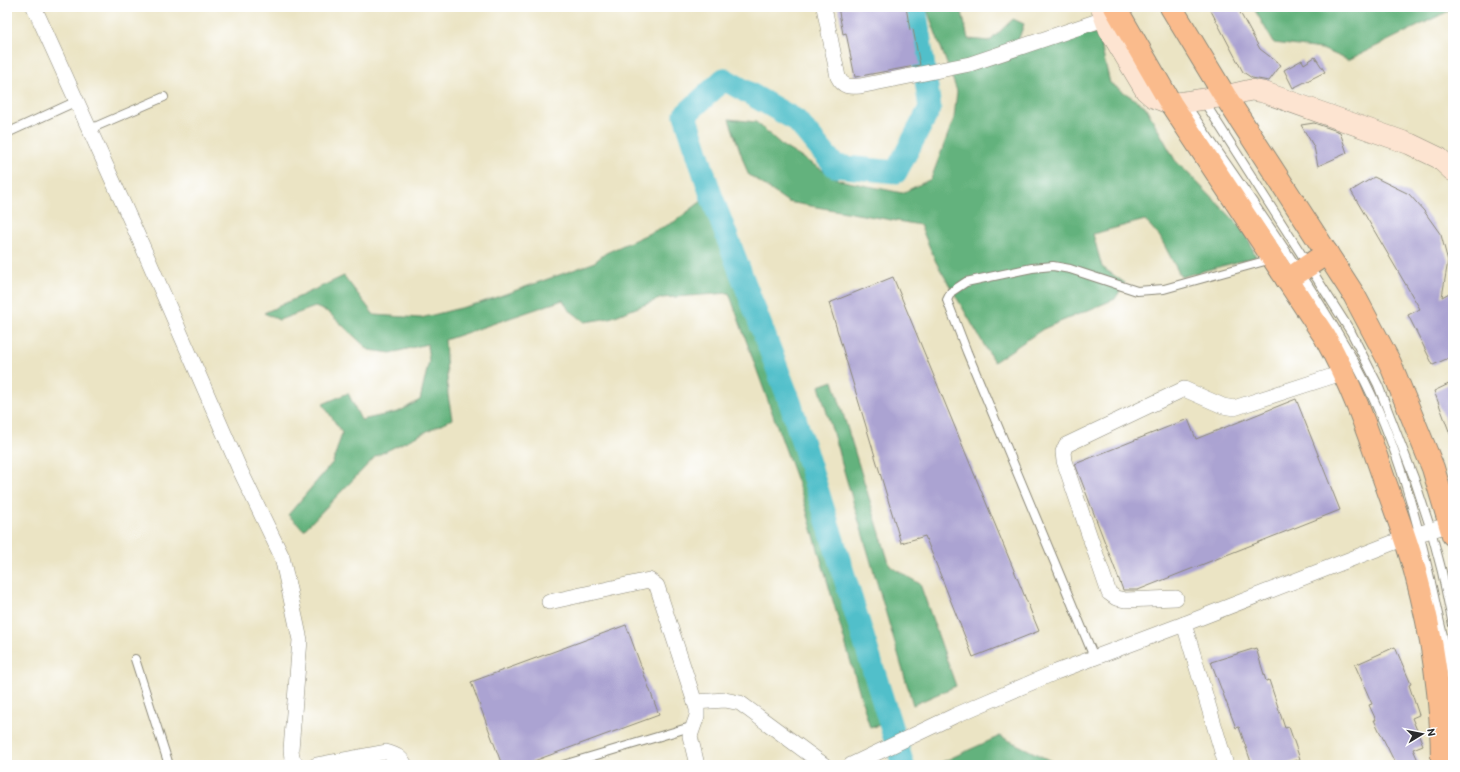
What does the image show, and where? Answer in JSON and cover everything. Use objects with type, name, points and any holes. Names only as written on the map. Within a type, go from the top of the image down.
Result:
[{"type":"highway","points":[[1171,7],[1230,95],[1327,253],[1354,294],[1390,363],[1434,468],[1432,532],[1415,572],[1426,620],[1439,702],[1442,765]]},
{"type":"highway","points":[[1110,12],[1186,102],[1273,258],[1298,272],[1325,337],[1344,372],[1360,407],[1432,532]]},
{"type":"highway","points":[[1298,272],[1327,253]]},
{"type":"street","points":[[34,7],[90,129],[240,470],[282,557],[300,640],[291,744],[292,759],[296,765]]},
{"type":"street","points":[[824,7],[838,77],[841,83],[846,86],[860,86],[970,64],[1110,12]]},
{"type":"street","points":[[1181,7],[1230,95]]},
{"type":"street","points":[[1186,102],[1251,90],[1283,98],[1410,144],[1439,158],[1453,171]]},
{"type":"street","points":[[1176,598],[1125,600],[1116,598],[1110,593],[1064,461],[1063,452],[1066,446],[1184,389],[1223,406],[1234,408],[1344,372]]},
{"type":"street","points":[[855,763],[954,716],[1094,657],[1432,532]]},
{"type":"street","points":[[549,602],[649,580],[652,581],[660,591],[695,702],[697,716],[690,742],[697,765]]},
{"type":"street","points":[[1184,624],[1226,765]]},
{"type":"street","points":[[695,702],[725,700],[740,703],[824,765]]},
{"type":"street","points":[[316,765],[386,752],[401,759],[405,765]]},
{"type":"lane","points":[[90,129],[164,97]]},
{"type":"lane","points":[[7,133],[77,101]]},
{"type":"lane","points":[[1186,102],[1298,272],[1359,371],[1384,426],[1404,480],[1432,532],[1453,690]]},
{"type":"lane","points":[[1186,102],[1298,272],[1351,332],[1378,385],[1414,478],[1432,532],[1453,625]]},
{"type":"lane","points":[[1094,657],[967,352],[948,300],[950,292],[966,282],[1032,268],[1054,266],[1070,269],[1137,291],[1148,292],[1164,289],[1273,258]]},
{"type":"lane","points":[[135,659],[169,765]]},
{"type":"lane","points":[[563,765],[694,726]]},
{"type":"green space","points":[[926,7],[961,7],[968,39],[990,41],[1013,19],[1024,24],[1018,41],[1098,33],[1110,83],[1145,106],[1175,160],[1245,231],[1256,257],[1181,277],[1160,237],[1145,220],[1093,234],[1102,267],[1125,283],[1115,299],[1043,329],[994,362],[936,262],[920,225],[788,202],[748,174],[729,119],[756,122],[784,147],[839,180],[902,193],[931,179],[954,118],[957,91]]},
{"type":"green space","points":[[1253,7],[1453,7],[1453,9],[1348,60],[1322,49],[1274,43]]},
{"type":"green space","points":[[703,200],[733,270],[799,445],[880,725],[870,728],[803,498],[729,293],[662,298],[610,318],[585,322],[568,309],[563,300],[445,340],[448,395],[452,419],[376,456],[304,530],[288,515],[333,462],[342,433],[323,404],[348,393],[361,420],[398,412],[420,400],[429,361],[427,344],[391,353],[369,350],[328,312],[315,307],[279,320],[264,313],[344,276],[374,315],[421,318],[480,303],[593,263],[606,253],[674,222]]},
{"type":"green space","points":[[833,381],[890,566],[920,584],[956,686],[913,705],[819,386]]},
{"type":"green space","points":[[1000,736],[1059,765],[940,765],[940,763]]},
{"type":"building","points":[[838,7],[906,7],[910,30],[913,29],[920,65],[855,77],[846,33],[843,34]]},
{"type":"building","points":[[1209,7],[1237,7],[1260,49],[1281,65],[1269,81],[1252,78],[1243,72]]},
{"type":"building","points":[[1315,57],[1325,72],[1293,88],[1284,70],[1302,60],[1304,64]]},
{"type":"building","points":[[1314,123],[1340,132],[1347,153],[1318,166],[1314,147],[1301,125]]},
{"type":"building","points":[[1374,177],[1409,194],[1424,211],[1441,235],[1448,261],[1442,297],[1453,291],[1453,356],[1433,365],[1408,315],[1420,309],[1351,191]]},
{"type":"building","points":[[893,277],[1039,631],[973,657],[925,536],[901,543],[829,303]]},
{"type":"building","points":[[1453,382],[1453,439],[1452,439],[1434,391]]},
{"type":"building","points":[[1296,399],[1340,510],[1138,590],[1123,590],[1075,464],[1188,419],[1196,439]]},
{"type":"building","points":[[626,625],[659,715],[523,765],[502,765],[471,682]]},
{"type":"building","points":[[1395,647],[1411,684],[1409,685],[1419,715],[1412,718],[1423,745],[1413,749],[1420,765],[1396,765],[1374,720],[1376,720],[1369,705],[1372,704],[1355,665]]},
{"type":"building","points":[[1256,648],[1266,681],[1269,680],[1285,728],[1289,727],[1300,759],[1284,765],[1252,765],[1239,727],[1236,728],[1211,662]]},
{"type":"waterway","points":[[903,765],[790,402],[711,195],[685,115],[724,79],[796,120],[835,166],[896,172],[930,108],[915,7]]}]
